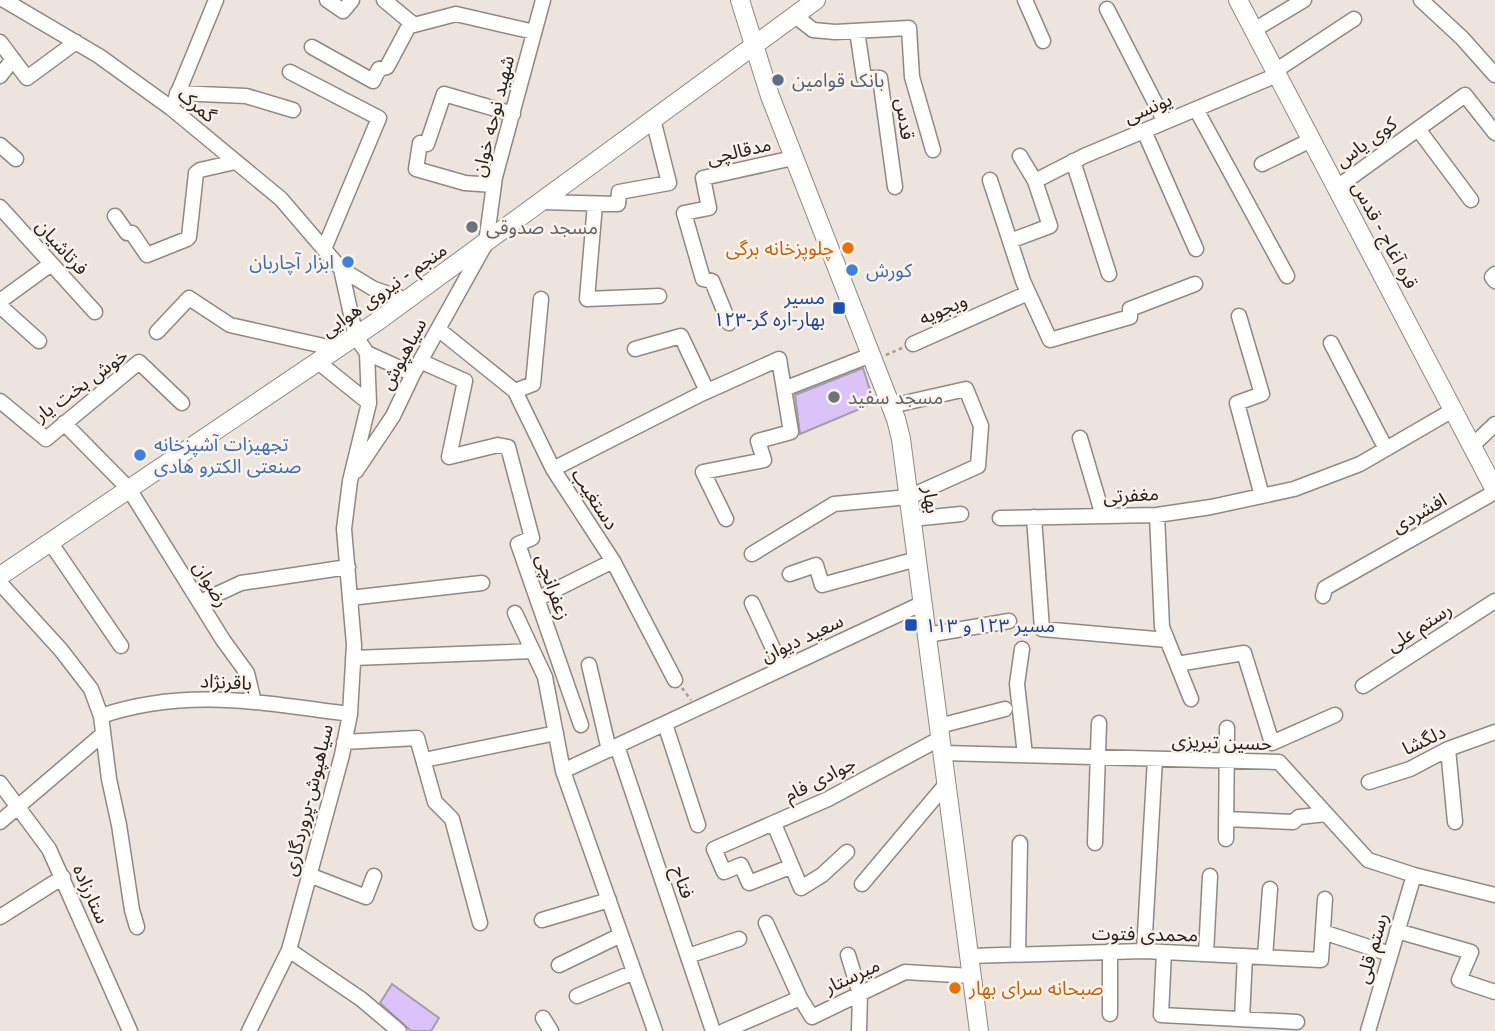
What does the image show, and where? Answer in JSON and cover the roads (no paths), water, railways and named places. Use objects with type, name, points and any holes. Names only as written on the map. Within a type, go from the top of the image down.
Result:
[{"type":"main road","name":"بهار","points":[[740,0],[752,45],[793,158],[891,406],[901,439],[979,1031]]},
{"type":"main road","name":"منجم - نیروی هوایی","points":[[0,576],[356,337],[816,0]]},
{"type":"main road","name":"قره آغاج - قدس","points":[[1238,0],[1495,491]]},
{"type":"street","name":"گمرک","points":[[4,0],[76,42],[171,108],[281,199],[341,269],[374,289],[407,300]]},
{"type":"street","points":[[171,108],[216,0]]},
{"type":"street","points":[[327,0],[343,11],[352,0]]},
{"type":"street","points":[[384,0],[414,25],[456,15],[534,32]]},
{"type":"street","name":"شهید نوحه خوان","points":[[486,243],[494,185],[543,0]]},
{"type":"street","points":[[1025,0],[1043,41]]},
{"type":"street","points":[[1254,30],[1304,0]]},
{"type":"street","points":[[1421,0],[1462,38],[1495,75]]},
{"type":"street","points":[[1107,9],[1165,122]]},
{"type":"street","points":[[794,15],[813,30],[909,28],[912,77],[933,150]]},
{"type":"street","name":"یونسی","points":[[1035,181],[1073,161],[1276,73],[1354,19]]},
{"type":"street","points":[[312,47],[373,81],[379,69],[387,68],[411,23]]},
{"type":"street","name":"قدس","points":[[857,31],[864,78],[880,78],[895,187]]},
{"type":"street","points":[[0,42],[27,78],[76,42]]},
{"type":"street","points":[[0,76],[13,59]]},
{"type":"street","points":[[290,72],[379,118],[324,249]]},
{"type":"street","points":[[177,93],[246,96],[293,110]]},
{"type":"street","points":[[494,185],[465,183],[416,169],[419,143],[427,145],[444,94],[513,114]]},
{"type":"street","name":"کوی یاس","points":[[1336,188],[1465,95],[1495,133]]},
{"type":"street","points":[[1196,109],[1287,276]]},
{"type":"street","points":[[541,202],[618,204],[619,192],[669,183],[653,119]]},
{"type":"street","name":"کوی یاس","points":[[1418,128],[1471,200]]},
{"type":"street","points":[[1144,131],[1196,249]]},
{"type":"street","points":[[1262,164],[1311,140]]},
{"type":"street","points":[[0,145],[16,159]]},
{"type":"street","points":[[1010,241],[1050,226],[1035,181],[1020,156]]},
{"type":"street","name":"مدقالچی","points":[[729,323],[712,281],[703,279],[684,213],[709,208],[703,178],[793,158]]},
{"type":"street","points":[[1073,161],[1109,274]]},
{"type":"street","points":[[115,216],[127,233],[132,233],[147,255],[187,239],[196,173],[235,162]]},
{"type":"street","points":[[990,180],[1028,293],[1050,340],[1130,317],[1130,309],[1195,284]]},
{"type":"street","points":[[595,204],[587,299],[659,296]]},
{"type":"street","name":"فرتاشیان","points":[[0,207],[94,312]]},
{"type":"street","name":"سیاهپوش","points":[[350,481],[393,416],[486,243]]},
{"type":"street","points":[[39,341],[0,304],[51,264]]},
{"type":"street","name":"گمرک","points":[[341,269],[356,337]]},
{"type":"street","points":[[1495,274],[1492,277],[1495,281]]},
{"type":"street","name":"ویجویه","points":[[912,344],[1028,293]]},
{"type":"street","points":[[157,332],[189,298],[230,325],[337,349]]},
{"type":"street","points":[[515,391],[533,384],[541,299]]},
{"type":"street","points":[[1239,316],[1262,394],[1237,403],[1262,496]]},
{"type":"street","name":"دستغیب","points":[[439,329],[515,391],[553,469],[613,561],[675,680]]},
{"type":"street","points":[[356,337],[367,353],[417,367]]},
{"type":"street","points":[[635,349],[681,337],[707,391]]},
{"type":"street","points":[[1331,343],[1386,449]]},
{"type":"street","name":"سیاهپوش-پروردگاری","points":[[248,1031],[289,950],[350,714],[353,658],[344,528],[350,481],[369,403],[367,353]]},
{"type":"street","points":[[784,389],[872,358]]},
{"type":"street","points":[[553,469],[707,391],[779,359],[791,432],[758,441],[764,460],[703,472],[726,519]]},
{"type":"street","name":"خوش بخت یار","points":[[0,401],[46,439],[139,362],[182,403]]},
{"type":"street","points":[[318,362],[369,403]]},
{"type":"street","name":"زعفرانچی","points":[[417,367],[465,382],[449,457],[498,445],[508,447],[532,538],[518,544],[581,725]]},
{"type":"street","points":[[751,554],[834,504],[909,497],[978,466],[981,426],[966,389],[891,406]]},
{"type":"street","name":"مغفرتی","points":[[1000,518],[1157,515],[1294,489],[1360,464],[1453,410]]},
{"type":"street","name":"رضوان","points":[[64,424],[129,489],[223,640],[247,673],[254,702]]},
{"type":"street","points":[[1472,446],[1495,424]]},
{"type":"street","points":[[1080,438],[1103,516]]},
{"type":"street","name":"افشردی","points":[[1323,596],[1325,588],[1495,491]]},
{"type":"street","points":[[912,519],[961,514]]},
{"type":"street","points":[[1157,515],[1162,627],[1191,699]]},
{"type":"street","points":[[1034,517],[1042,629],[1167,640]]},
{"type":"street","points":[[50,542],[121,646]]},
{"type":"street","points":[[790,574],[816,565],[822,585],[917,559]]},
{"type":"street","points":[[537,598],[613,561]]},
{"type":"street","points":[[200,602],[241,583],[348,567]]},
{"type":"street","points":[[0,583],[61,649],[91,689],[101,716],[108,779],[137,927]]},
{"type":"street","points":[[350,598],[482,583]]},
{"type":"street","name":"رستم علی","points":[[1363,686],[1495,601]]},
{"type":"street","points":[[752,603],[782,668]]},
{"type":"street","name":"سعید دیوان","points":[[563,771],[923,603]]},
{"type":"street","points":[[516,613],[545,677],[563,771],[655,1031]]},
{"type":"street","points":[[927,635],[1009,621]]},
{"type":"street","points":[[1022,649],[1017,684],[1025,755]]},
{"type":"street","points":[[353,658],[533,651]]},
{"type":"street","points":[[1177,664],[1244,653],[1272,743],[1335,715]]},
{"type":"street","name":"فتاح","points":[[589,665],[613,748],[713,1031]]},
{"type":"street","name":"باقرنژاد","points":[[101,716],[131,706],[172,699],[227,698],[350,714]]},
{"type":"street","name":"جوادی فام","points":[[790,867],[749,883],[741,865],[723,872],[714,849],[828,799],[941,739],[1005,709]]},
{"type":"street","points":[[1095,843],[1099,723]]},
{"type":"street","points":[[665,724],[698,825]]},
{"type":"street","points":[[1226,839],[1227,729]]},
{"type":"street","name":"دلگشا","points":[[1369,782],[1410,769],[1448,749],[1495,732]]},
{"type":"street","points":[[424,760],[556,733]]},
{"type":"street","points":[[0,822],[103,734]]},
{"type":"street","points":[[344,743],[417,738],[435,802],[452,819],[480,923]]},
{"type":"street","name":"حسین تبریزی","points":[[941,739],[1025,755],[1279,762],[1368,860],[1413,875],[1495,895]]},
{"type":"street","points":[[1448,749],[1455,822]]},
{"type":"street","points":[[1144,951],[1155,759]]},
{"type":"street","name":"ستارزاده","points":[[0,783],[50,849],[131,1031]]},
{"type":"street","points":[[862,884],[947,783]]},
{"type":"street","points":[[1226,819],[1293,822],[1300,817],[1326,814]]},
{"type":"street","points":[[774,824],[801,888],[822,875],[848,852]]},
{"type":"street","points":[[1018,954],[1020,843]]},
{"type":"street","points":[[309,875],[366,897],[374,876]]},
{"type":"street","name":"رستم قلی","points":[[1368,1031],[1413,875]]},
{"type":"street","points":[[0,917],[63,877]]},
{"type":"street","points":[[1206,954],[1210,877]]},
{"type":"street","points":[[1265,957],[1270,889]]},
{"type":"street","points":[[1325,899],[1323,932],[1390,954]]},
{"type":"street","points":[[542,920],[609,900]]},
{"type":"street","points":[[766,923],[800,998]]},
{"type":"street","points":[[1397,931],[1471,952],[1459,980],[1495,992]]},
{"type":"street","name":"محمدی فتوت","points":[[970,956],[1144,951],[1321,960],[1323,932]]},
{"type":"street","points":[[559,965],[621,935]]},
{"type":"street","points":[[688,957],[739,939]]},
{"type":"street","points":[[289,950],[361,999],[399,1031]]},
{"type":"street","points":[[1110,951],[1110,1014]]},
{"type":"street","points":[[1164,952],[1161,1015],[1297,1022]]},
{"type":"street","points":[[848,955],[860,994],[859,1031]]},
{"type":"street","points":[[1242,1019],[1245,956]]},
{"type":"street","points":[[577,996],[634,972]]},
{"type":"street","name":"میرستار","points":[[724,1031],[800,998],[812,1017],[905,972],[972,976]]},
{"type":"street","points":[[543,1018],[551,1031]]},
{"type":"place","name":"بانک قوامین","points":[[778,80]]},
{"type":"place","name":"مسجد صدوقی","points":[[472,227]]},
{"type":"place","name":"چلوپزخانه برگی","points":[[848,248]]},
{"type":"place","name":"ابزار آچاربان","points":[[348,262]]},
{"type":"place","name":"کورش","points":[[852,270]]},
{"type":"place","name":"مسیر ۱۲۳-بهار-اره گر","points":[[839,308]]},
{"type":"place","name":"مسجد سفید","points":[[834,397]]},
{"type":"place","name":"تجهیزات آشپزخانه صنعتی الکترو هادی","points":[[140,455]]},
{"type":"place","name":"مسیر ۱۲۳ و ۱۱۳","points":[[911,625]]},
{"type":"place","name":"صبحانه سرای بهار","points":[[955,988]]}]
